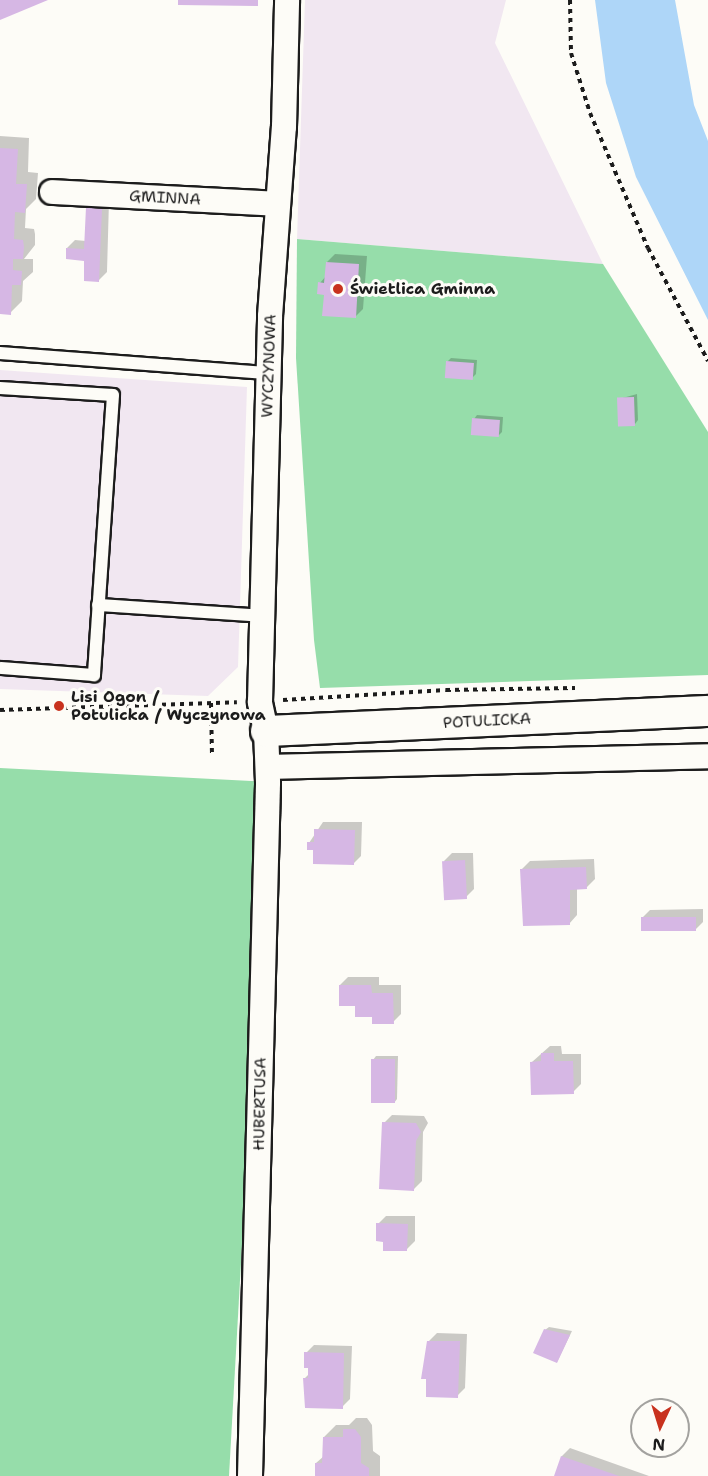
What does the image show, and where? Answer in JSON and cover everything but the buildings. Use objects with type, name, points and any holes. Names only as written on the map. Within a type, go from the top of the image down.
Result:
[{"type":"street","name":"WYCZYNOWA","points":[[266,731],[260,702],[268,373],[287,0]]},
{"type":"street","name":"GMINNA","points":[[52,192],[278,204]]},
{"type":"street","name":"POTULICKA","points":[[266,731],[708,711]]},
{"type":"street","name":"HUBERTUSA","points":[[250,1476],[268,767],[266,731]]},
{"type":"street","points":[[268,767],[708,756]]},
{"type":"lane","points":[[0,353],[268,373]]},
{"type":"lane","points":[[0,388],[113,395],[94,675],[0,668]]},
{"type":"lane","points":[[98,605],[263,616]]},
{"type":"path","points":[[570,0],[571,53],[590,112],[648,248],[708,361]]},
{"type":"path","points":[[0,710],[260,702],[446,690],[588,688]]},
{"type":"path","points":[[211,703],[212,753]]},
{"type":"shaded area","points":[[305,0],[506,0],[495,43],[603,264],[297,239]]},
{"type":"shaded area","points":[[0,370],[247,387],[238,667],[208,696],[0,689]]},
{"type":"green space","points":[[297,239],[603,264],[708,432],[708,675],[320,688],[314,640],[296,358]]},
{"type":"green space","points":[[0,768],[268,782],[229,1476],[0,1476]]},
{"type":"water","points":[[595,0],[675,0],[694,105],[708,141],[708,320],[636,177],[606,83]]},
{"type":"place","name":"Świetlica Gminna","points":[[338,289]]},
{"type":"place","name":"Lisi Ogon / Potulicka / Wyczynowa","points":[[59,706]]}]
